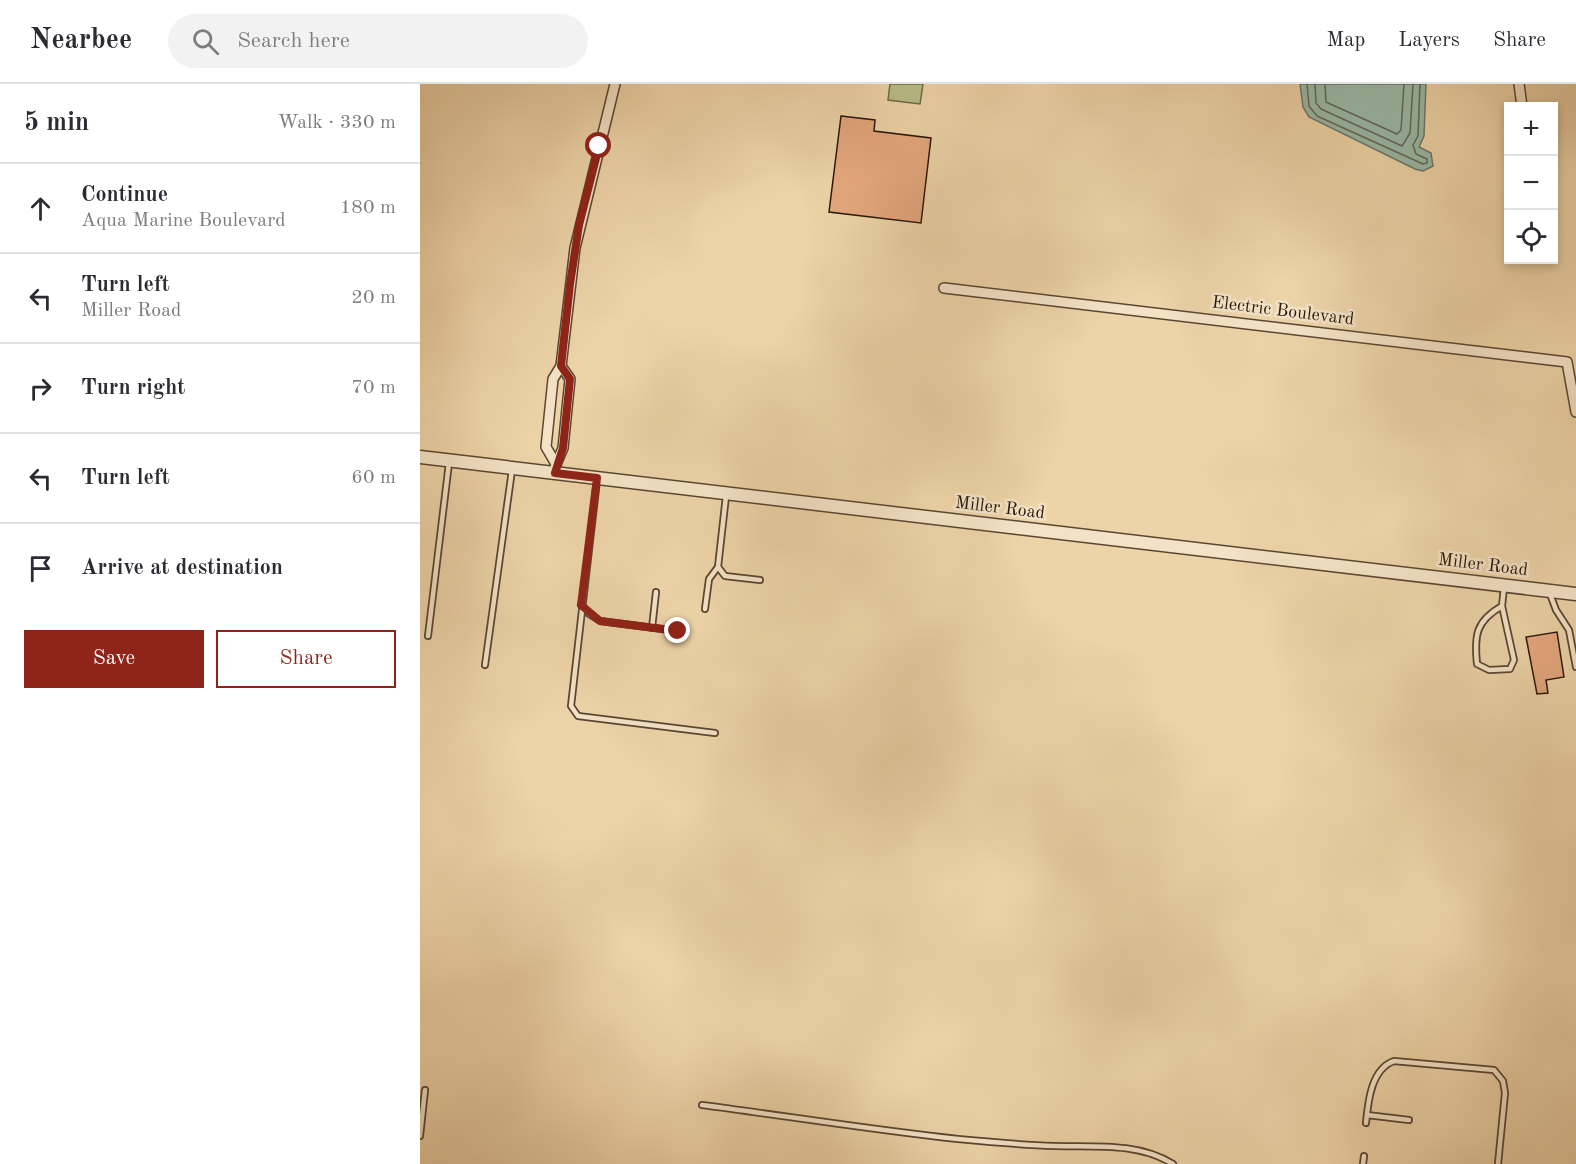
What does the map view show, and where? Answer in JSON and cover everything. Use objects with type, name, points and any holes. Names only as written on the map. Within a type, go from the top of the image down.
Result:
[{"type":"street","points":[[555,468],[546,447],[553,379],[561,366],[575,248],[615,84]]},
{"type":"street","points":[[1519,84],[1521,102]]},
{"type":"street","name":"Electric Boulevard","points":[[944,288],[1567,362],[1576,412]]},
{"type":"street","points":[[555,468],[563,448],[570,379],[561,366]]},
{"type":"street","name":"Miller Road","points":[[420,457],[513,468],[555,468],[597,478],[1576,594]]},
{"type":"lane","points":[[428,636],[450,460]]},
{"type":"lane","points":[[485,665],[513,468]]},
{"type":"lane","points":[[597,478],[571,706],[578,716],[715,733]]},
{"type":"lane","points":[[705,609],[709,579],[718,567],[726,493]]},
{"type":"lane","points":[[718,567],[724,576],[760,580]]},
{"type":"lane","points":[[1502,606],[1483,618],[1480,624],[1477,664],[1489,670],[1510,669],[1513,665],[1514,653],[1502,606],[1504,586]]},
{"type":"lane","points":[[1549,591],[1556,610],[1569,630],[1576,667]]},
{"type":"lane","points":[[652,628],[656,592]]},
{"type":"lane","points":[[581,605],[600,621],[678,631]]},
{"type":"lane","points":[[1366,1123],[1375,1082],[1388,1063],[1394,1061],[1494,1070],[1503,1082],[1505,1093],[1498,1164]]},
{"type":"lane","points":[[420,1136],[425,1090]]},
{"type":"lane","points":[[702,1105],[957,1139],[1017,1144],[1092,1145],[1128,1149],[1161,1157],[1173,1164]]},
{"type":"lane","points":[[1367,1115],[1409,1120]]},
{"type":"lane","points":[[1363,1164],[1364,1156]]},
{"type":"green space","points":[[890,84],[923,84],[920,104],[888,100]]},
{"type":"water","points":[[1300,84],[1426,84],[1424,136],[1419,147],[1431,153],[1433,166],[1423,171],[1415,169],[1309,117],[1303,107]]},
{"type":"building","points":[[841,116],[875,120],[874,131],[931,138],[921,223],[829,212]]},
{"type":"building","points":[[1557,632],[1564,677],[1546,680],[1548,693],[1537,694],[1526,637]]},
{"type":"route","points":[[599,146],[579,225],[570,284],[561,366],[570,379],[563,448],[555,473],[597,478],[581,605],[600,621],[678,631]]}]
